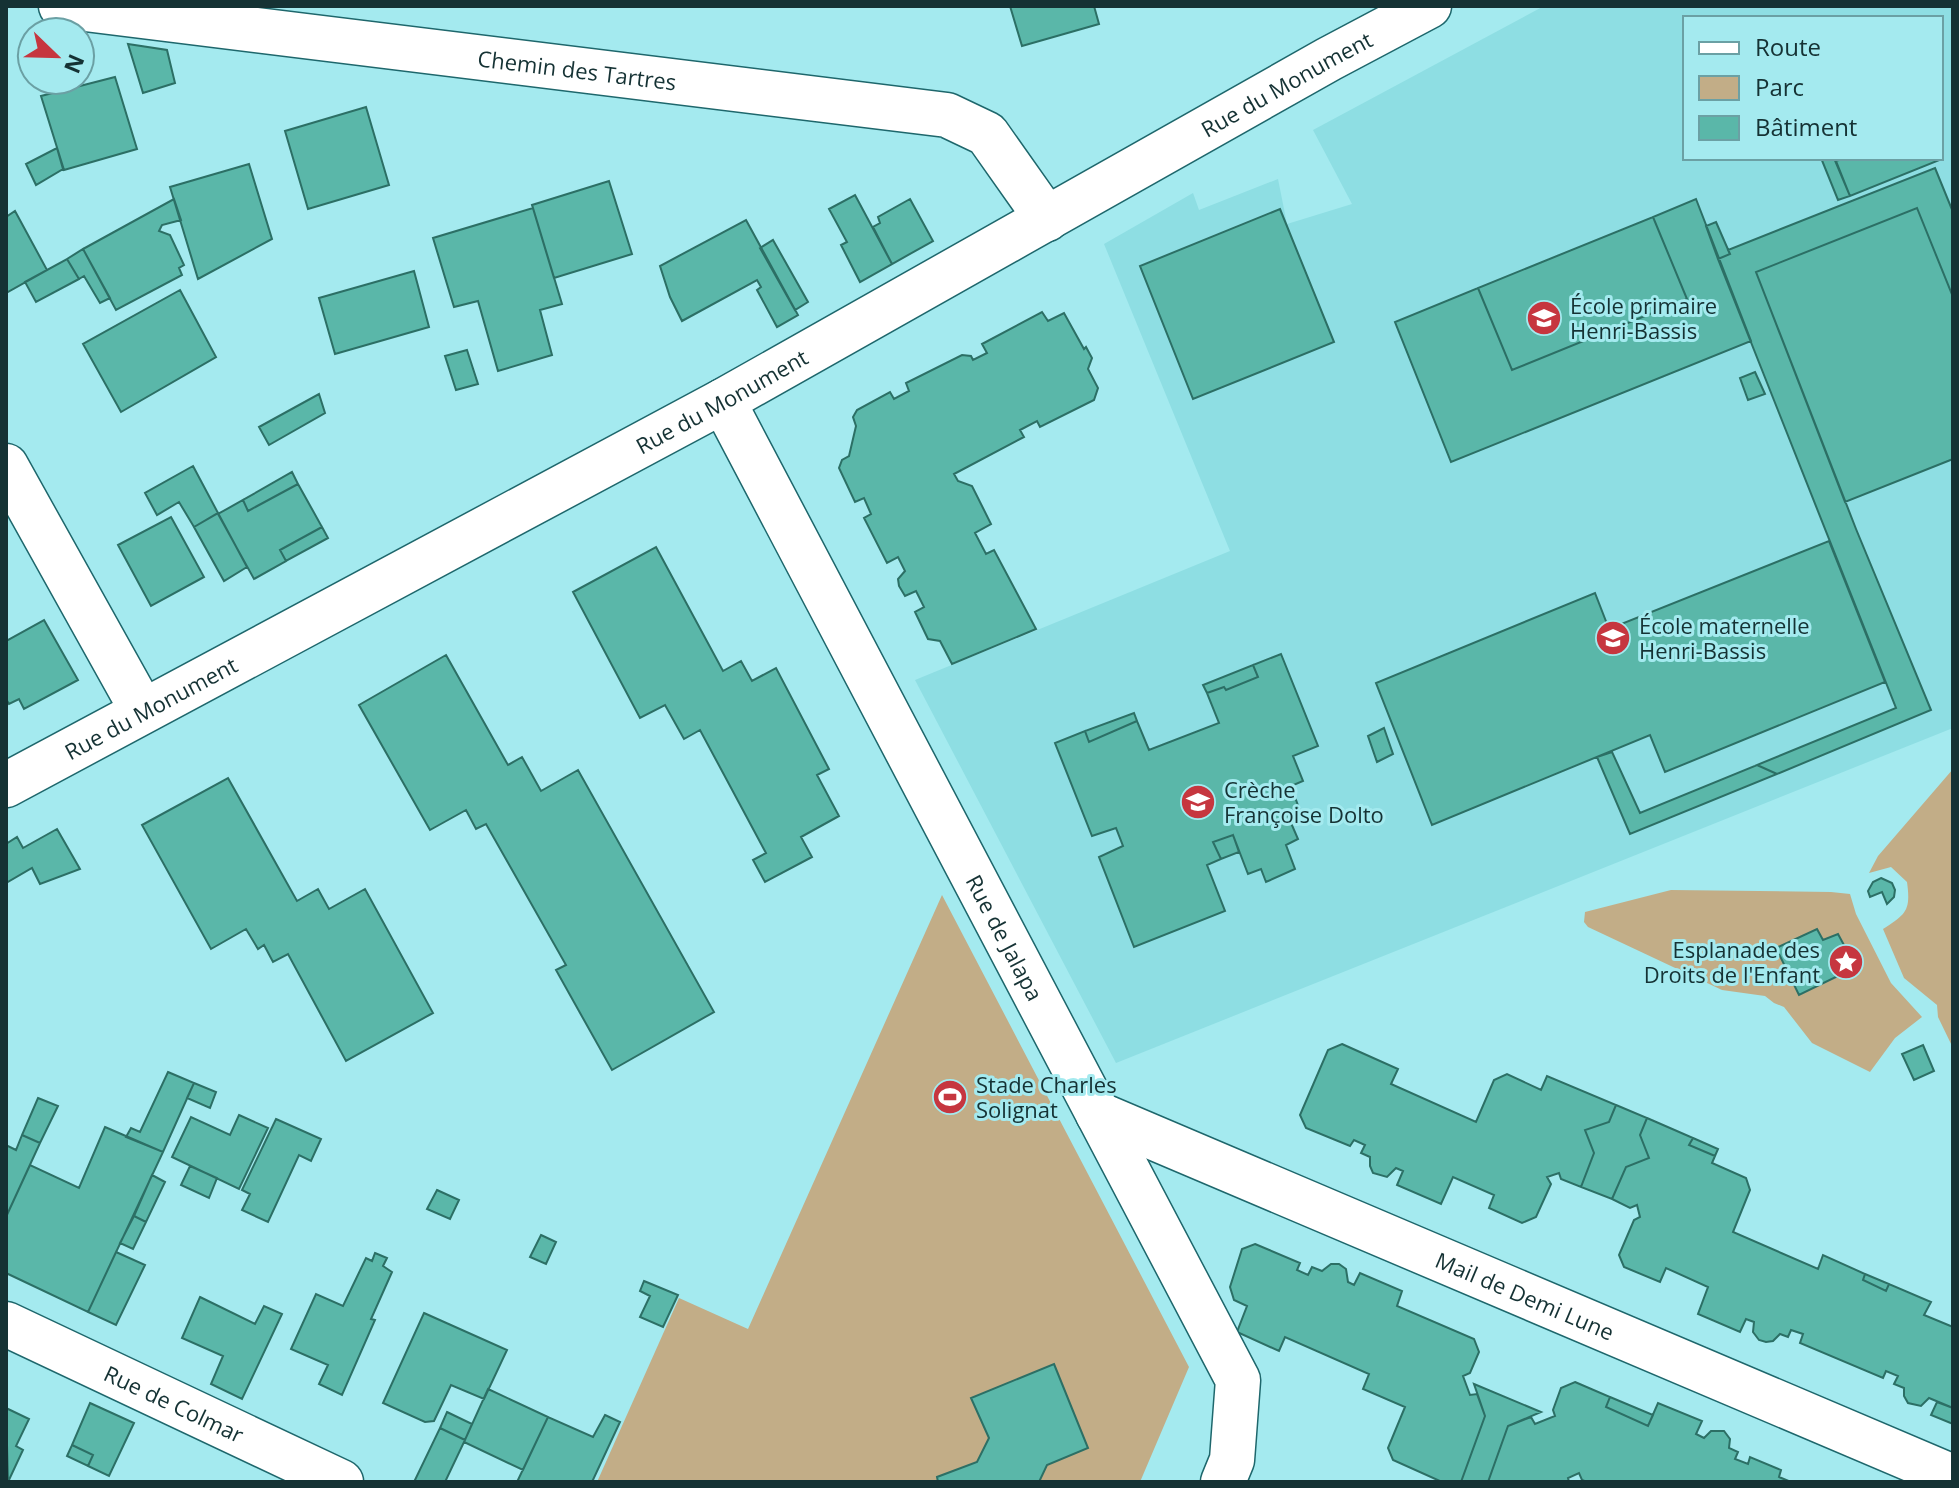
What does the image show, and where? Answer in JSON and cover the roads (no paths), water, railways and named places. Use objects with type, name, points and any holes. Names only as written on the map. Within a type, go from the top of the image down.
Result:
[{"type":"street","name":"Chemin des Tartres","points":[[61,6],[947,115],[987,134],[1047,219]]},
{"type":"street","name":"Rue du Monument","points":[[6,785],[723,401],[1329,59],[1429,6]]},
{"type":"street","name":"Rue de Jalapa","points":[[723,401],[1238,1380],[1232,1460],[1223,1482]]},
{"type":"street","points":[[6,466],[142,710]]},
{"type":"street","name":"Mail de Demi Lune","points":[[1098,1114],[1953,1477]]},
{"type":"street","name":"Rue de Colmar","points":[[6,1324],[341,1482]]},
{"type":"place","name":"École primaire Henri-Bassis","points":[[1544,318]]},
{"type":"place","name":"École maternelle Henri-Bassis","points":[[1613,638]]},
{"type":"place","name":"Crèche Françoise Dolto","points":[[1198,802]]},
{"type":"place","name":"Esplanade des Droits de l'Enfant","points":[[1846,962]]},
{"type":"place","name":"Stade Charles Solignat","points":[[950,1097]]}]
